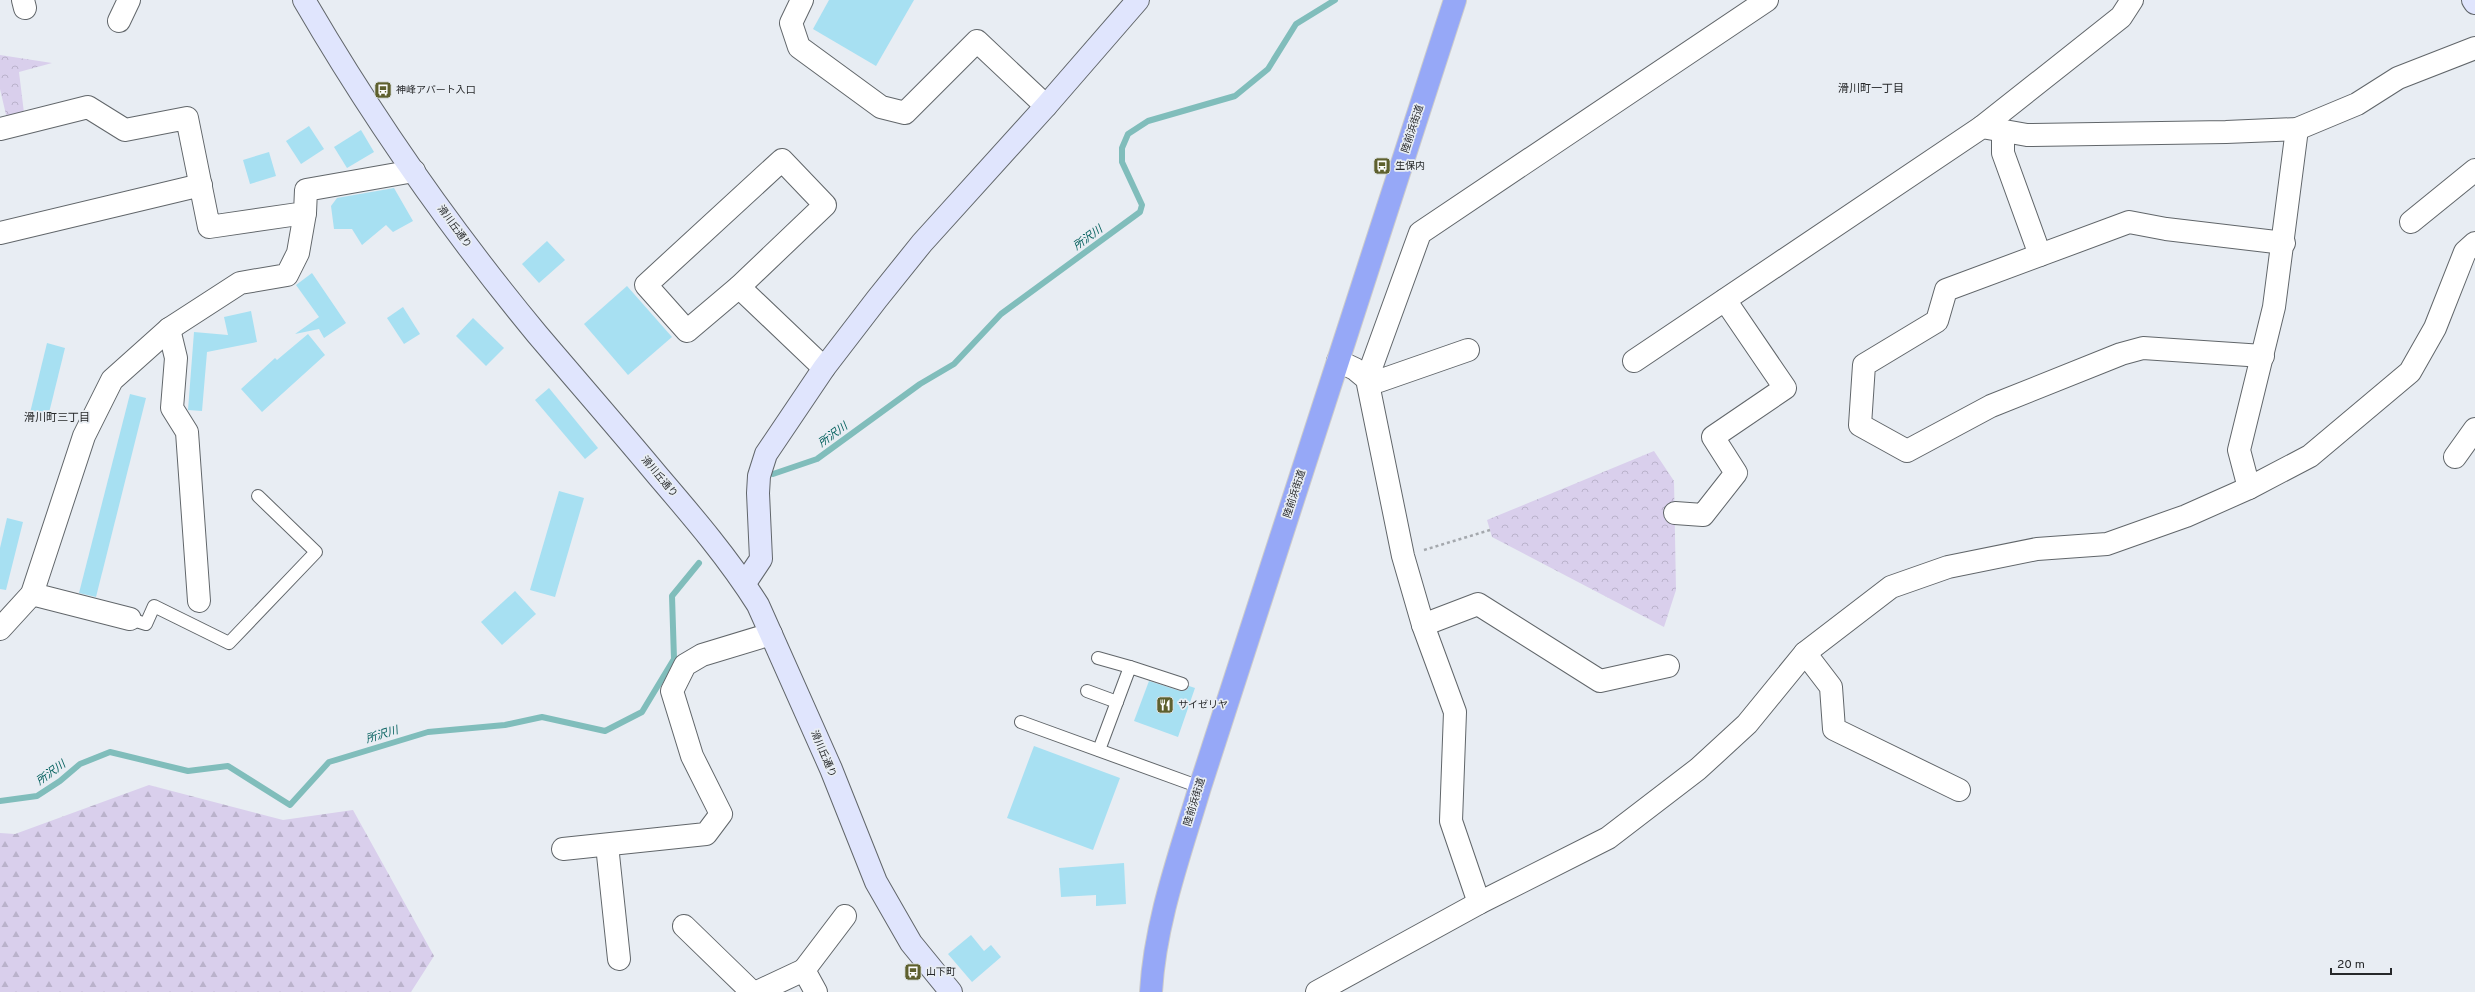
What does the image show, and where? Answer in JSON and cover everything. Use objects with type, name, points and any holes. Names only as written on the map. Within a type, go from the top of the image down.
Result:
[{"type":"highway","name":"陸前浜街道","points":[[1151,992],[1158,938],[1169,890],[1200,787],[1455,0]]},
{"type":"street","points":[[119,21],[129,0]]},
{"type":"street","name":"滑川丘通り","points":[[304,0],[414,172],[527,321],[699,524],[745,583],[758,605],[831,769],[876,882],[911,943],[951,992]]},
{"type":"street","points":[[802,0],[791,23],[799,47],[881,107],[905,113],[977,41],[1046,106]]},
{"type":"street","points":[[745,583],[761,559],[758,493],[759,476],[766,454],[824,368],[922,243],[1046,106],[1138,0]]},
{"type":"street","points":[[1480,903],[1451,821],[1455,712],[1423,625],[1403,556],[1367,379],[1420,233],[1767,0]]},
{"type":"street","points":[[1634,361],[1725,300],[1993,129],[2121,17],[2132,0]]},
{"type":"street","points":[[1993,129],[2027,135],[2226,132],[2297,129],[2357,104],[2398,78],[2475,48]]},
{"type":"street","points":[[0,129],[88,107],[125,130],[187,118],[209,227],[305,213]]},
{"type":"street","points":[[1993,129],[2003,152],[2040,255]]},
{"type":"street","points":[[2250,488],[2239,450],[2274,307],[2284,243],[2297,129]]},
{"type":"street","points":[[782,160],[825,205],[739,287],[687,331],[646,285],[782,160]]},
{"type":"street","points":[[2411,222],[2475,170]]},
{"type":"street","points":[[0,629],[32,594],[84,436],[112,380],[169,329],[240,283],[287,275],[298,253],[305,213],[306,190],[414,172]]},
{"type":"street","points":[[0,233],[201,185]]},
{"type":"street","points":[[2263,356],[2143,348],[2121,354],[1991,406],[1907,451],[1860,425],[1864,365],[1937,321],[1946,290],[2129,222],[2284,243]]},
{"type":"street","points":[[1317,992],[1480,903],[1608,838],[1698,769],[1748,724],[1805,653],[1891,587],[1948,567],[2037,549],[2107,544],[2186,516],[2250,488],[2310,456],[2410,372],[2435,328],[2465,252],[2475,243]]},
{"type":"street","points":[[739,287],[824,368]]},
{"type":"street","points":[[1674,512],[1703,515],[1736,472],[1713,437],[1785,388],[1725,300]]},
{"type":"street","points":[[169,329],[176,358],[172,408],[187,432],[199,601]]},
{"type":"street","points":[[1338,361],[1355,369],[1367,379],[1379,381],[1468,350]]},
{"type":"street","points":[[2455,457],[2475,429]]},
{"type":"street","points":[[32,594],[130,619]]},
{"type":"street","points":[[1423,625],[1478,604],[1600,681],[1668,666]]},
{"type":"street","points":[[563,849],[706,834],[721,814],[692,756],[672,691],[685,666],[702,655],[771,634]]},
{"type":"street","points":[[1805,653],[1831,687],[1834,730],[1959,790]]},
{"type":"street","points":[[607,845],[619,959]]},
{"type":"street","points":[[757,992],[804,970],[845,916]]},
{"type":"street","points":[[684,926],[752,992]]},
{"type":"street","points":[[804,970],[816,992]]},
{"type":"lane","points":[[130,619],[146,624],[154,606],[229,643],[316,552],[258,496]]},
{"type":"lane","points":[[1098,658],[1182,684]]},
{"type":"lane","points":[[1099,750],[1130,668]]},
{"type":"lane","points":[[1087,691],[1117,702]]},
{"type":"lane","points":[[1021,722],[1200,787]]},
{"type":"path","points":[[1403,556],[1490,530]]},
{"type":"green space","points":[[0,55],[52,63],[19,72],[24,113],[7,119],[0,89]]},
{"type":"green space","points":[[1654,451],[1674,481],[1676,590],[1664,627],[1492,537],[1487,520]]},
{"type":"green space","points":[[149,785],[283,820],[353,810],[434,956],[411,992],[0,992],[0,833],[15,834]]},
{"type":"building","points":[[829,0],[914,0],[876,66],[813,29]]},
{"type":"building","points":[[309,126],[324,149],[301,164],[286,141]]},
{"type":"building","points":[[361,130],[374,152],[347,168],[334,147]]},
{"type":"building","points":[[269,152],[276,176],[250,184],[243,160]]},
{"type":"building","points":[[394,188],[413,221],[393,232],[386,225],[362,245],[352,229],[334,229],[331,206],[337,198]]},
{"type":"building","points":[[547,241],[565,260],[539,283],[522,264]]},
{"type":"building","points":[[312,273],[346,323],[324,338],[319,329],[295,334],[319,317],[296,285]]},
{"type":"building","points":[[627,286],[672,337],[628,375],[584,324]]},
{"type":"building","points":[[403,307],[420,334],[404,344],[387,318]]},
{"type":"building","points":[[251,311],[257,342],[207,352],[202,411],[188,410],[194,332],[228,335],[224,317]]},
{"type":"building","points":[[473,318],[504,348],[486,366],[456,336]]},
{"type":"building","points":[[308,334],[325,355],[262,412],[241,389],[275,358],[277,360]]},
{"type":"building","points":[[47,343],[65,348],[47,421],[29,417]]},
{"type":"building","points":[[549,388],[598,448],[585,459],[535,400]]},
{"type":"building","points":[[130,394],[146,398],[96,597],[79,593]]},
{"type":"building","points":[[559,491],[584,498],[555,597],[530,590]]},
{"type":"building","points":[[7,518],[23,522],[6,590],[0,589],[0,548]]},
{"type":"building","points":[[515,591],[536,614],[502,645],[481,622]]},
{"type":"building","name":"サイゼリヤ","points":[[1149,681],[1180,691],[1187,690],[1189,686],[1195,688],[1178,737],[1134,721]]},
{"type":"building","points":[[1034,746],[1120,778],[1093,850],[1007,818]]},
{"type":"building","points":[[1124,863],[1126,904],[1096,906],[1096,895],[1061,897],[1059,868]]},
{"type":"building","points":[[971,935],[984,951],[991,945],[1001,957],[972,982],[948,954]]},
{"type":"waterway","name":"所沢川","points":[[773,474],[817,459],[920,384],[954,364],[1001,314],[1140,212],[1142,205],[1122,162],[1122,148],[1128,134],[1148,121],[1235,96],[1268,69],[1296,24],[1335,0]]},
{"type":"waterway","name":"所沢川","points":[[0,801],[37,796],[60,781],[80,764],[110,752],[188,771],[228,766],[290,805],[329,762],[428,732],[505,725],[542,717],[605,731],[642,712],[674,659],[672,596],[699,563]]},
{"type":"place","name":"神峰アパート入口","points":[[383,90]]},
{"type":"place","name":"生保内","points":[[1382,166]]},
{"type":"place","name":"サイゼリヤ","points":[[1165,705]]},
{"type":"place","name":"山下町","points":[[913,972]]},
{"type":"district","name":"滑川町一丁目","points":[[1871,89]]},
{"type":"district","name":"滑川町三丁目","points":[[57,418]]}]
